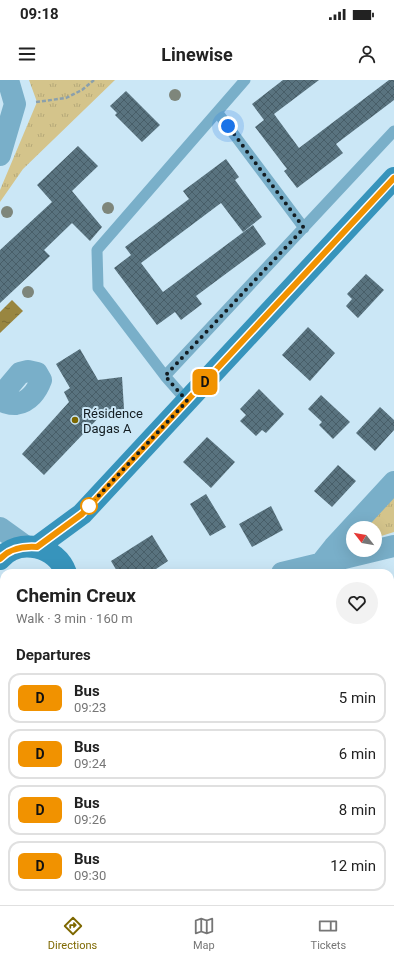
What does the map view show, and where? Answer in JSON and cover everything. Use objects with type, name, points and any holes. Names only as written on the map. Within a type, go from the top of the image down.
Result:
[{"type":"street","points":[[0,155],[15,104],[8,80]]},
{"type":"street","points":[[0,559],[3,555],[14,549],[31,547],[82,514],[394,178]]},
{"type":"street","points":[[0,397],[20,373],[28,370],[38,373],[41,380],[37,390],[26,401],[16,405],[0,402]]},
{"type":"street","points":[[322,562],[394,482]]},
{"type":"street","points":[[0,528],[31,547],[48,551],[62,566],[82,514]]},
{"type":"street","points":[[297,569],[394,546]]},
{"type":"lane","points":[[187,401],[165,376],[98,288],[97,250],[218,113],[245,80]]},
{"type":"lane","points":[[218,113],[304,228]]},
{"type":"lane","points":[[165,376],[394,132]]},
{"type":"path","points":[[15,104],[66,98],[82,90],[94,80]]},
{"type":"green space","points":[[29,80],[115,80],[23,169],[0,202],[0,190],[37,102]]},
{"type":"green space","points":[[394,496],[394,532],[382,536],[382,521],[369,521],[370,517]]},
{"type":"water","points":[[12,300],[23,311],[0,333],[0,312]]},
{"type":"building","points":[[283,80],[319,80],[274,114],[299,148],[389,80],[394,80],[394,100],[336,144],[343,153],[297,188],[284,171],[287,169],[255,127],[264,120],[252,104]]},
{"type":"building","points":[[126,91],[160,125],[142,142],[115,115],[117,113],[110,106]]},
{"type":"building","points":[[78,146],[98,166],[72,191],[102,227],[90,241],[72,223],[44,250],[50,256],[0,303],[0,250],[52,202],[37,185]]},
{"type":"building","points":[[226,159],[239,177],[235,180],[262,217],[243,232],[221,203],[141,263],[163,292],[253,225],[266,244],[196,296],[202,304],[181,320],[175,312],[157,325],[114,268],[131,255],[125,247],[189,199],[183,191]]},
{"type":"building","points":[[366,274],[384,290],[358,318],[346,306],[352,299],[347,294]]},
{"type":"building","points":[[308,327],[335,353],[310,381],[282,355]]},
{"type":"building","name":"Résidence Dagas A","points":[[80,349],[98,380],[122,377],[124,409],[104,412],[44,475],[22,454],[69,402],[64,392],[70,388],[56,364]]},
{"type":"building","points":[[259,389],[284,414],[266,433],[262,430],[256,436],[240,421],[246,415],[240,409]]},
{"type":"building","points":[[321,395],[350,422],[333,439],[319,425],[322,422],[308,409]]},
{"type":"building","points":[[380,407],[394,420],[394,430],[375,451],[356,433]]},
{"type":"building","points":[[207,437],[235,462],[211,488],[183,462]]},
{"type":"building","points":[[338,465],[356,481],[332,507],[314,491]]},
{"type":"building","points":[[206,494],[226,527],[210,536],[190,504]]},
{"type":"building","points":[[271,506],[283,530],[252,547],[239,524]]},
{"type":"building","points":[[152,535],[168,561],[156,569],[116,569],[111,561]]},
{"type":"bus line","name":"D","points":[[0,559],[3,555],[14,549],[25,546],[37,547],[82,514],[394,178]]},
{"type":"place","name":"Résidence Dagas A","points":[[75,420]]},
{"type":"route","points":[[89,506],[187,401],[165,376],[304,228],[228,126]]}]
